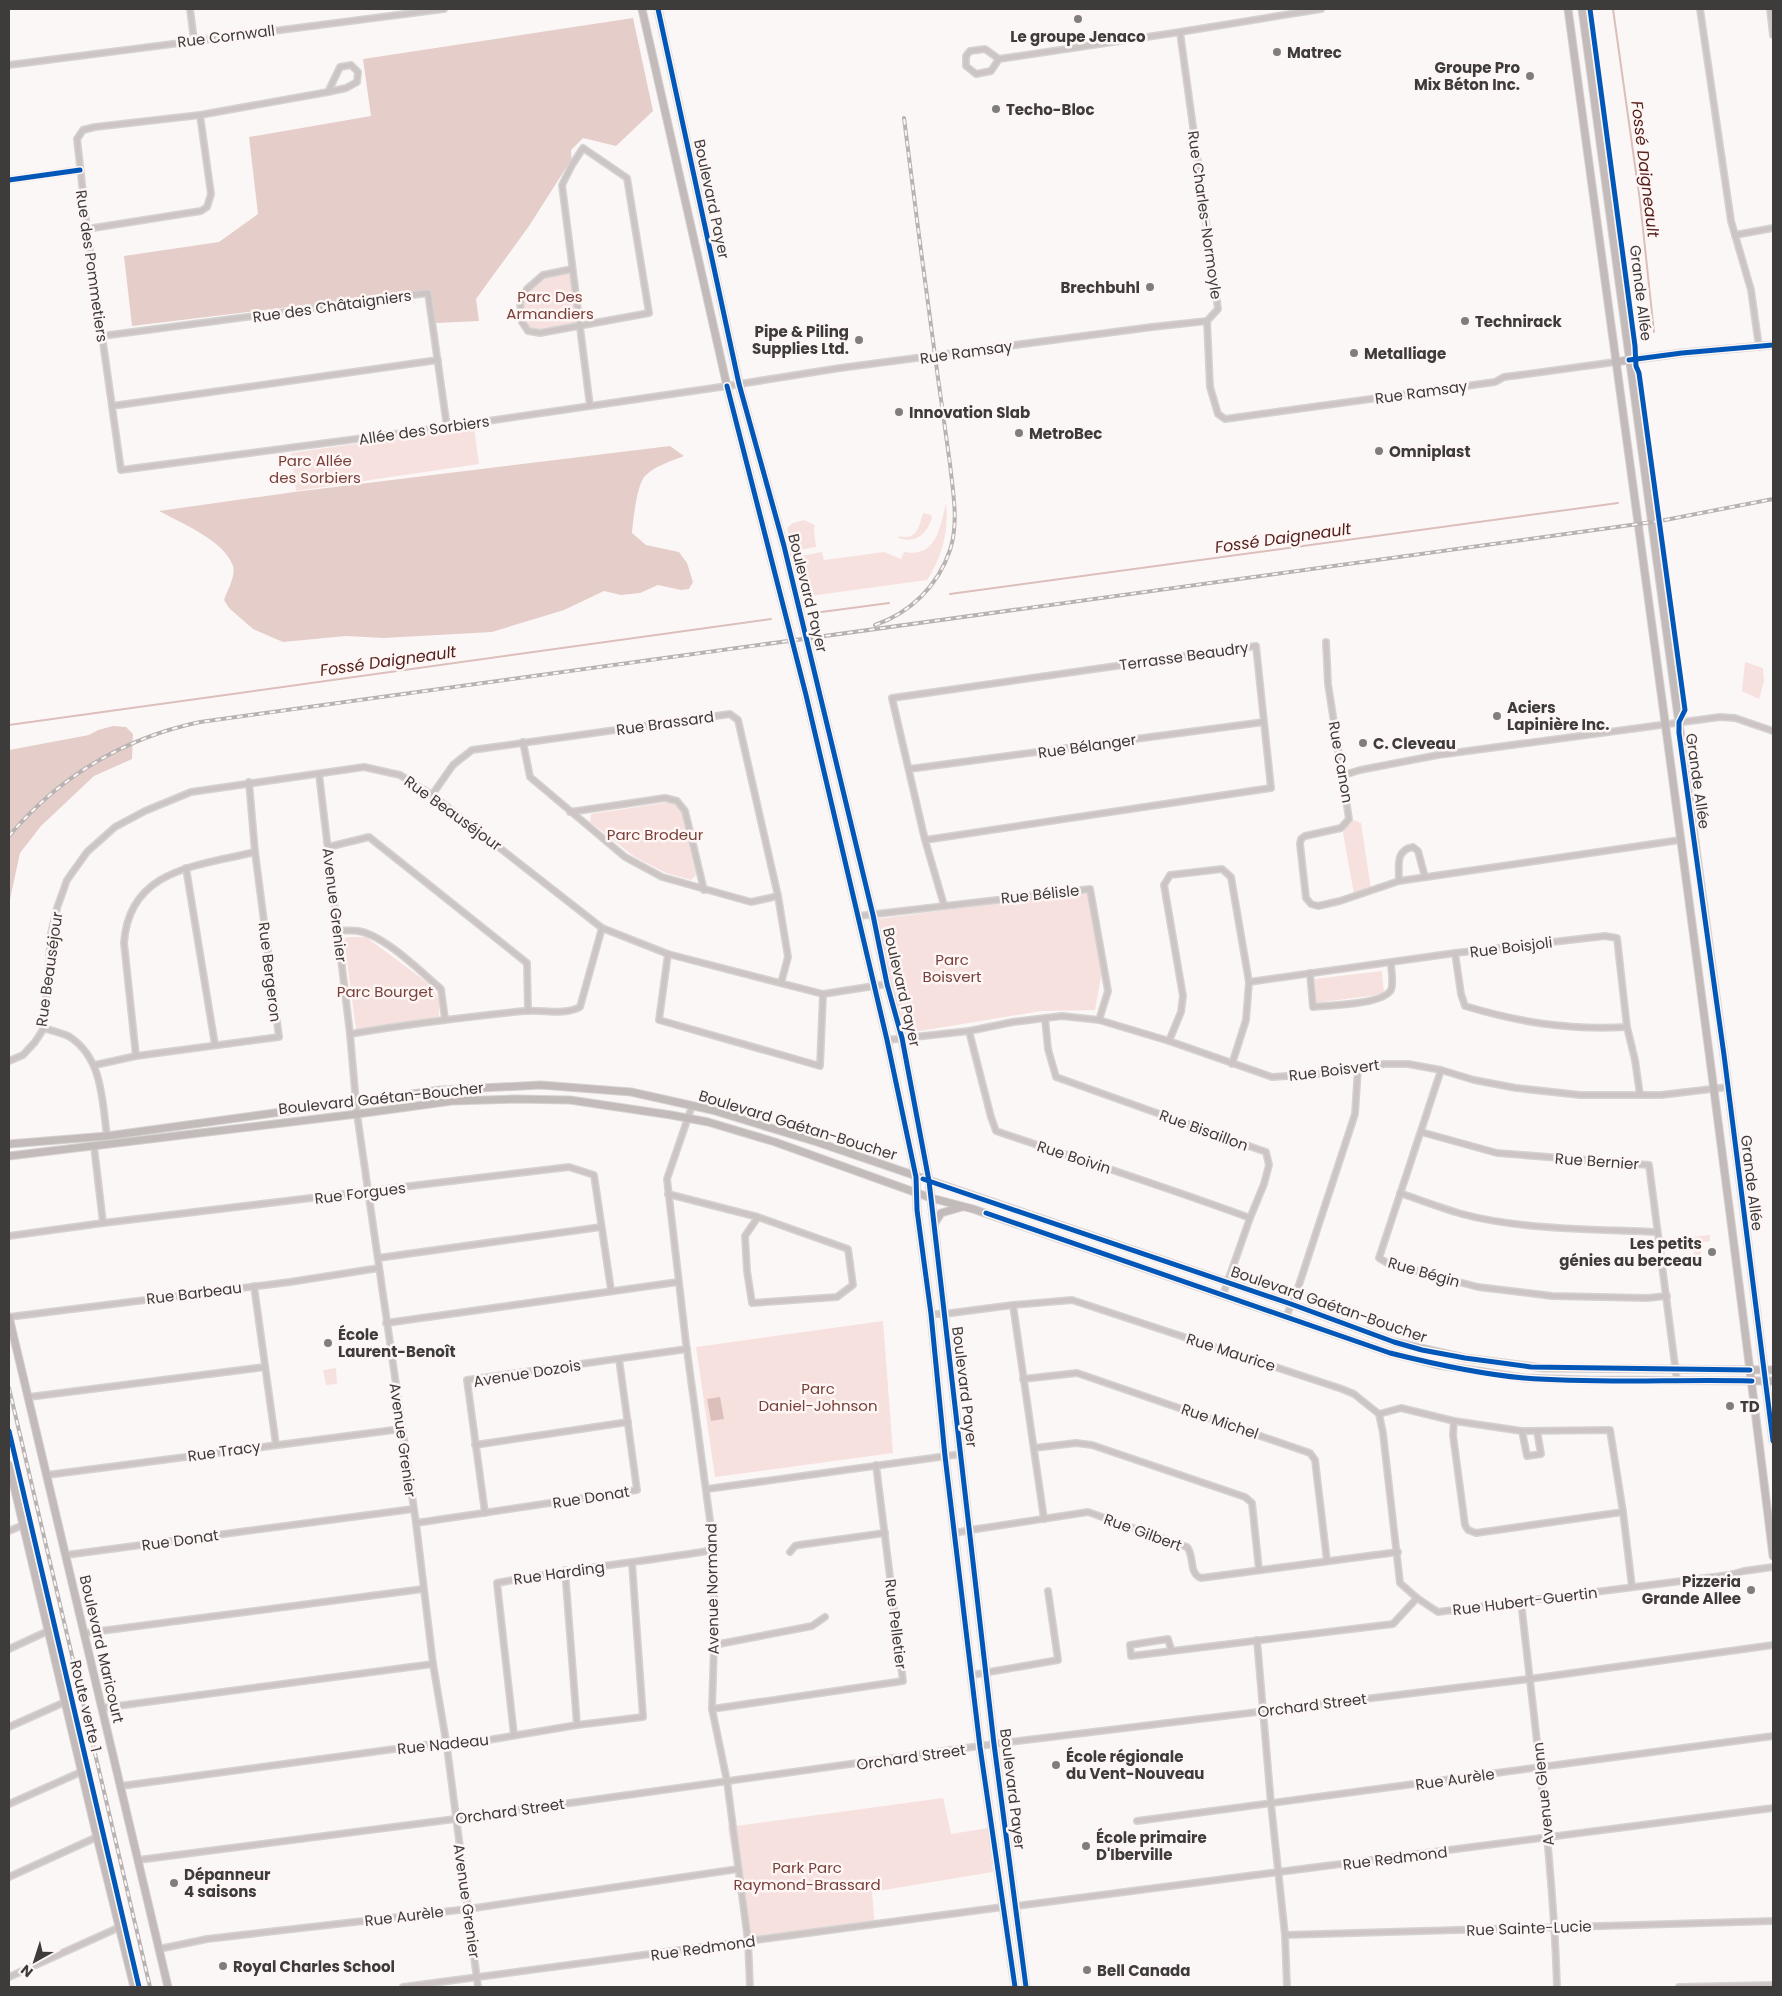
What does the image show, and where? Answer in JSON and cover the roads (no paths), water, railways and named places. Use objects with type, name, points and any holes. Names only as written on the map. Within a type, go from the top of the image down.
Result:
[{"type":"main road","name":"Boulevard Payer","points":[[642,9],[727,386],[809,708],[859,916],[916,1176],[917,1210],[931,1314],[945,1456],[980,1748],[1015,1987]]},
{"type":"main road","name":"Boulevard Payer","points":[[658,9],[740,384],[784,546],[873,915],[887,984],[902,1038],[930,1181],[994,1744],[1026,1987]]},
{"type":"main road","name":"Grande Allée","points":[[1568,9],[1715,1088],[1773,1556]]},
{"type":"main road","name":"Grande Allée","points":[[1582,9],[1728,1087],[1764,1371],[1769,1381],[1773,1441]]},
{"type":"main road","points":[[1615,362],[1682,353],[1773,345]]},
{"type":"main road","points":[[809,708],[822,706]]},
{"type":"main road","name":"Boulevard Gaétan-Boucher","points":[[9,1144],[107,1136],[442,1090],[542,1085],[631,1092],[712,1110],[817,1142],[1291,1304],[1394,1342],[1465,1358],[1543,1368],[1773,1370]]},
{"type":"main road","name":"Boulevard Gaétan-Boucher","points":[[9,1156],[452,1101],[570,1100],[708,1122],[775,1142],[931,1198],[963,1206],[1061,1239],[1390,1353],[1438,1365],[1524,1378],[1769,1381]]},
{"type":"main road","points":[[902,1112],[916,1108]]},
{"type":"main road","points":[[934,1224],[941,1213],[963,1206]]},
{"type":"main road","points":[[1061,1239],[1065,1227]]},
{"type":"main road","name":"Boulevard Maricourt","points":[[9,1317],[168,1987]]},
{"type":"main road","points":[[9,1465],[96,1837],[134,1987]]},
{"type":"street","points":[[190,9],[194,40]]},
{"type":"street","name":"Rue Cornwall","points":[[9,65],[444,9]]},
{"type":"street","points":[[999,58],[991,71],[976,74],[966,66],[966,56],[970,51],[985,49],[999,58],[1180,32],[1321,9]]},
{"type":"street","points":[[1700,9],[1724,180],[1734,235],[1751,290],[1759,347]]},
{"type":"street","points":[[1770,9],[1773,35]]},
{"type":"street","name":"Rue Charles-Normoyle","points":[[1180,32],[1218,308],[1207,321],[1210,387],[1218,414],[1225,419]]},
{"type":"street","name":"Rue des Pommetiers","points":[[121,470],[87,229],[77,140],[83,130],[95,127],[200,115],[328,92],[346,88],[357,82],[358,72],[351,65],[340,67],[328,92]]},
{"type":"street","points":[[87,229],[201,211],[207,207],[211,194],[200,115]]},
{"type":"street","points":[[572,270],[543,275],[527,289],[520,302],[522,322],[528,331],[540,333],[581,326],[649,314],[627,178],[583,148],[562,185],[581,326],[590,406]]},
{"type":"street","points":[[9,180],[80,170]]},
{"type":"street","points":[[1734,235],[1773,228]]},
{"type":"street","name":"Rue des Châtaigniers","points":[[102,336],[428,293],[447,427]]},
{"type":"street","name":"Rue Ramsay","points":[[727,386],[840,368],[1207,321]]},
{"type":"street","points":[[112,406],[438,360]]},
{"type":"street","name":"Rue Ramsay","points":[[1225,419],[1495,382],[1504,377],[1615,362]]},
{"type":"street","name":"Allée des Sorbiers","points":[[121,470],[447,427],[727,386]]},
{"type":"street","name":"Rue Canon","points":[[1326,642],[1328,684],[1344,775],[1349,819],[1341,828],[1305,836],[1301,839],[1306,898],[1311,904],[1318,906],[1340,901],[1400,881],[1680,840]]},
{"type":"street","name":"Terrasse Beaudry","points":[[909,770],[892,698],[1256,646],[1271,788],[925,840]]},
{"type":"street","name":"Rue Brassard","points":[[432,795],[453,765],[472,750],[730,714],[738,720],[778,896],[788,957],[781,983]]},
{"type":"street","points":[[1344,775],[1360,770],[1438,755],[1679,722],[1728,717],[1773,731]]},
{"type":"street","name":"Rue Bélanger","points":[[909,770],[1264,722]]},
{"type":"street","points":[[523,742],[530,777],[625,857],[662,877],[751,902],[778,896]]},
{"type":"street","name":"Rue Beauséjour","points":[[9,1061],[23,1055],[44,1028],[51,934],[57,908],[67,880],[87,852],[115,827],[145,811],[191,792],[249,782],[364,767],[400,775],[432,795],[602,928],[668,954],[823,994],[887,984]]},
{"type":"street","points":[[909,770],[925,840],[944,905]]},
{"type":"street","name":"Avenue Grenier","points":[[319,774],[358,1102],[357,1114],[416,1523],[423,1589],[447,1746],[478,1987]]},
{"type":"street","name":"Rue Bergeron","points":[[95,1065],[136,1056],[279,1037],[255,852],[249,782]]},
{"type":"street","points":[[570,812],[664,798],[677,800],[685,812],[704,890]]},
{"type":"street","points":[[328,847],[369,837],[527,964],[528,1011]]},
{"type":"street","points":[[1400,881],[1399,863],[1402,851],[1405,848],[1412,847],[1418,851],[1425,877]]},
{"type":"street","points":[[136,1056],[124,943],[125,928],[130,912],[138,898],[150,886],[167,875],[186,868],[255,852]]},
{"type":"street","points":[[186,868],[215,1045]]},
{"type":"street","points":[[1169,1041],[1181,1012],[1183,996],[1164,885],[1170,875],[1222,869],[1231,877],[1249,982],[1246,1020],[1232,1064]]},
{"type":"street","name":"Rue Bélisle","points":[[859,916],[1090,889],[1108,991],[1100,1020]]},
{"type":"street","points":[[350,1034],[445,1019],[528,1011],[571,1012],[580,1007],[602,928]]},
{"type":"street","points":[[338,930],[358,931],[380,939],[423,974],[441,989],[445,1019]]},
{"type":"street","name":"Rue Boisjoli","points":[[1249,982],[1455,953],[1605,936],[1617,938],[1627,1027],[1636,1060],[1640,1095]]},
{"type":"street","points":[[1455,953],[1465,1006],[1497,1016],[1534,1024],[1577,1028],[1627,1027]]},
{"type":"street","points":[[668,954],[658,1020],[820,1066],[823,994]]},
{"type":"street","points":[[1310,973],[1313,1006],[1366,1002],[1385,996],[1392,988],[1392,963]]},
{"type":"street","name":"Rue Boisvert","points":[[887,1040],[970,1031],[1062,1016],[1100,1020],[1169,1041],[1272,1077],[1334,1072],[1384,1064],[1408,1064],[1516,1088],[1580,1095],[1666,1094],[1728,1087]]},
{"type":"street","name":"Rue Bisaillon","points":[[1045,1018],[1048,1049],[1056,1077],[1266,1152],[1269,1166],[1267,1175],[1223,1296]]},
{"type":"street","points":[[44,1028],[70,1037],[95,1065],[107,1136]]},
{"type":"street","name":"Rue Boivin","points":[[970,1031],[996,1131],[1166,1187],[1250,1218]]},
{"type":"street","points":[[1286,1317],[1355,1114],[1358,1068]]},
{"type":"street","name":"Rue Bégin","points":[[1441,1070],[1379,1258],[1389,1264],[1478,1287],[1552,1296],[1648,1298],[1667,1296]]},
{"type":"street","name":"Avenue Normand","points":[[692,1106],[667,1179],[686,1349],[714,1550],[712,1709],[728,1781],[748,1941],[750,1987]]},
{"type":"street","name":"Rue Bernier","points":[[1421,1132],[1497,1153],[1649,1165],[1667,1296],[1676,1380]]},
{"type":"street","points":[[94,1146],[103,1223]]},
{"type":"street","name":"Rue Forgues","points":[[9,1236],[569,1167],[594,1176],[611,1290]]},
{"type":"street","points":[[1400,1193],[1463,1214],[1506,1222],[1560,1228],[1657,1232]]},
{"type":"street","points":[[668,1194],[758,1217],[848,1248],[853,1285],[837,1297],[752,1303],[747,1271],[745,1236],[758,1217]]},
{"type":"street","points":[[378,1258],[601,1227]]},
{"type":"street","name":"Rue Barbeau","points":[[9,1317],[379,1268]]},
{"type":"street","points":[[386,1323],[678,1282]]},
{"type":"street","points":[[254,1286],[276,1444]]},
{"type":"street","name":"Rue Maurice","points":[[931,1314],[1072,1300],[1342,1388],[1354,1394],[1379,1414]]},
{"type":"street","points":[[1013,1305],[1022,1379],[1044,1519]]},
{"type":"street","name":"Avenue Dozois","points":[[485,1513],[467,1380],[686,1349]]},
{"type":"street","name":"Rue Donat","points":[[416,1523],[637,1490],[619,1359]]},
{"type":"street","points":[[29,1397],[265,1367]]},
{"type":"street","name":"Rue Michel","points":[[1022,1379],[1077,1373],[1310,1453],[1315,1460],[1327,1561]]},
{"type":"street","points":[[1379,1414],[1401,1408],[1454,1421],[1522,1431],[1610,1430],[1632,1587]]},
{"type":"street","name":"Rue Hubert-Guertin","points":[[1379,1414],[1398,1552],[1400,1583],[1417,1598],[1438,1612],[1773,1567]]},
{"type":"street","points":[[1454,1421],[1453,1435],[1465,1525],[1468,1530],[1476,1533],[1623,1512]]},
{"type":"street","points":[[475,1445],[628,1422]]},
{"type":"street","name":"Rue Tracy","points":[[47,1475],[401,1429]]},
{"type":"street","points":[[1522,1431],[1527,1456],[1541,1454],[1537,1431]]},
{"type":"street","points":[[1034,1448],[1076,1443],[1092,1445],[1245,1497],[1252,1503],[1259,1570]]},
{"type":"street","points":[[707,1489],[961,1454]]},
{"type":"street","name":"Rue Pelletier","points":[[712,1709],[904,1680],[876,1465]]},
{"type":"street","name":"Rue Donat","points":[[66,1556],[413,1509]]},
{"type":"street","name":"Rue Gilbert","points":[[955,1533],[1088,1512],[1187,1547],[1191,1552],[1193,1572],[1201,1578],[1398,1552]]},
{"type":"street","points":[[9,1531],[23,1525]]},
{"type":"street","points":[[790,1552],[800,1545],[885,1533]]},
{"type":"street","name":"Rue Harding","points":[[514,1735],[497,1583],[565,1570],[632,1563],[714,1550]]},
{"type":"street","name":"Rue Nadeau","points":[[121,1786],[439,1743],[447,1746],[577,1725],[642,1717],[632,1563]]},
{"type":"street","points":[[565,1570],[577,1725]]},
{"type":"street","points":[[85,1633],[423,1589]]},
{"type":"street","points":[[972,1675],[986,1671],[1058,1660],[1048,1591]]},
{"type":"street","points":[[1172,1649],[1168,1639],[1130,1645],[1131,1656],[1163,1653],[1172,1649],[1394,1624],[1417,1598]]},
{"type":"street","name":"Avenue Glenn","points":[[1521,1602],[1548,1838],[1555,1927],[1557,1987]]},
{"type":"street","points":[[714,1645],[812,1626],[825,1617]]},
{"type":"street","points":[[9,1649],[48,1631]]},
{"type":"street","points":[[1257,1640],[1271,1804],[1285,1935],[1287,1987]]},
{"type":"street","name":"Orchard Street","points":[[138,1860],[980,1748],[994,1744],[1529,1679],[1773,1645]]},
{"type":"street","points":[[102,1708],[434,1664]]},
{"type":"street","points":[[9,1727],[65,1702]]},
{"type":"street","name":"Rue Aurèle","points":[[1137,1821],[1773,1736]]},
{"type":"street","points":[[9,1804],[81,1772]]},
{"type":"street","name":"Rue Redmond","points":[[1016,1906],[1773,1808]]},
{"type":"street","points":[[9,1877],[96,1837]]},
{"type":"street","name":"Rue Aurèle","points":[[159,1949],[207,1939],[468,1908],[738,1869]]},
{"type":"street","name":"Rue Redmond","points":[[403,1987],[478,1979],[1003,1907]]},
{"type":"street","name":"Rue Sainte-Lucie","points":[[1285,1935],[1773,1921]]},
{"type":"street","points":[[9,1977],[120,1927]]},
{"type":"street","points":[[1679,1987],[1773,1985]]},
{"type":"waterway","name":"Fossé Daigneault","points":[[1613,9],[1640,201],[1654,332]]},
{"type":"waterway","name":"Fossé Daigneault","points":[[950,594],[1618,503]]},
{"type":"waterway","name":"Fossé Daigneault","points":[[814,613],[889,603]]},
{"type":"waterway","name":"Fossé Daigneault","points":[[9,725],[771,619]]},
{"type":"railway","points":[[875,625],[900,613],[930,586],[945,563],[950,550],[955,518],[950,464],[904,118]]},
{"type":"railway","points":[[9,836],[49,796],[71,778],[95,763],[145,738],[200,722],[1660,521],[1773,499]]},
{"type":"railway","points":[[9,1388],[150,1987]]},
{"type":"place","name":"Le groupe Jenaco","points":[[1078,19]]},
{"type":"place","name":"Matrec","points":[[1277,52]]},
{"type":"place","name":"Groupe Pro Mix Béton Inc.","points":[[1530,76]]},
{"type":"place","name":"Techo-Bloc","points":[[996,109]]},
{"type":"place","name":"Brechbuhl","points":[[1150,287]]},
{"type":"place","name":"Technirack","points":[[1465,321]]},
{"type":"place","name":"Pipe & Piling Supplies Ltd.","points":[[859,340]]},
{"type":"place","name":"Metalliage","points":[[1354,353]]},
{"type":"place","name":"Innovation Slab","points":[[899,412]]},
{"type":"place","name":"MetroBec","points":[[1019,433]]},
{"type":"place","name":"Omniplast","points":[[1379,451]]},
{"type":"place","name":"Aciers Lapinière Inc.","points":[[1497,716]]},
{"type":"place","name":"C. Cleveau","points":[[1363,743]]},
{"type":"place","name":"Les petits génies au berceau","points":[[1712,1252]]},
{"type":"place","name":"École Laurent-Benoît","points":[[328,1343]]},
{"type":"place","name":"TD","points":[[1730,1406]]},
{"type":"place","name":"Pizzeria Grande Allee","points":[[1751,1590]]},
{"type":"place","name":"École régionale du Vent-Nouveau","points":[[1056,1765]]},
{"type":"place","name":"École primaire D'Iberville","points":[[1086,1846]]},
{"type":"place","name":"Dépanneur 4 saisons","points":[[174,1883]]},
{"type":"place","name":"Royal Charles School","points":[[223,1966]]},
{"type":"place","name":"Bell Canada","points":[[1087,1970]]},
{"type":"park label","name":"Parc Des Armandiers","points":[[550,304]]},
{"type":"park label","name":"Parc Allée des Sorbiers","points":[[315,468]]},
{"type":"park label","name":"Parc Brodeur","points":[[655,834]]},
{"type":"park label","name":"Parc Boisvert","points":[[952,968]]},
{"type":"park label","name":"Parc Bourget","points":[[385,991]]},
{"type":"park label","name":"Parc Daniel-Johnson","points":[[818,1396]]},
{"type":"park label","name":"Park Parc Raymond-Brassard","points":[[807,1876]]}]
